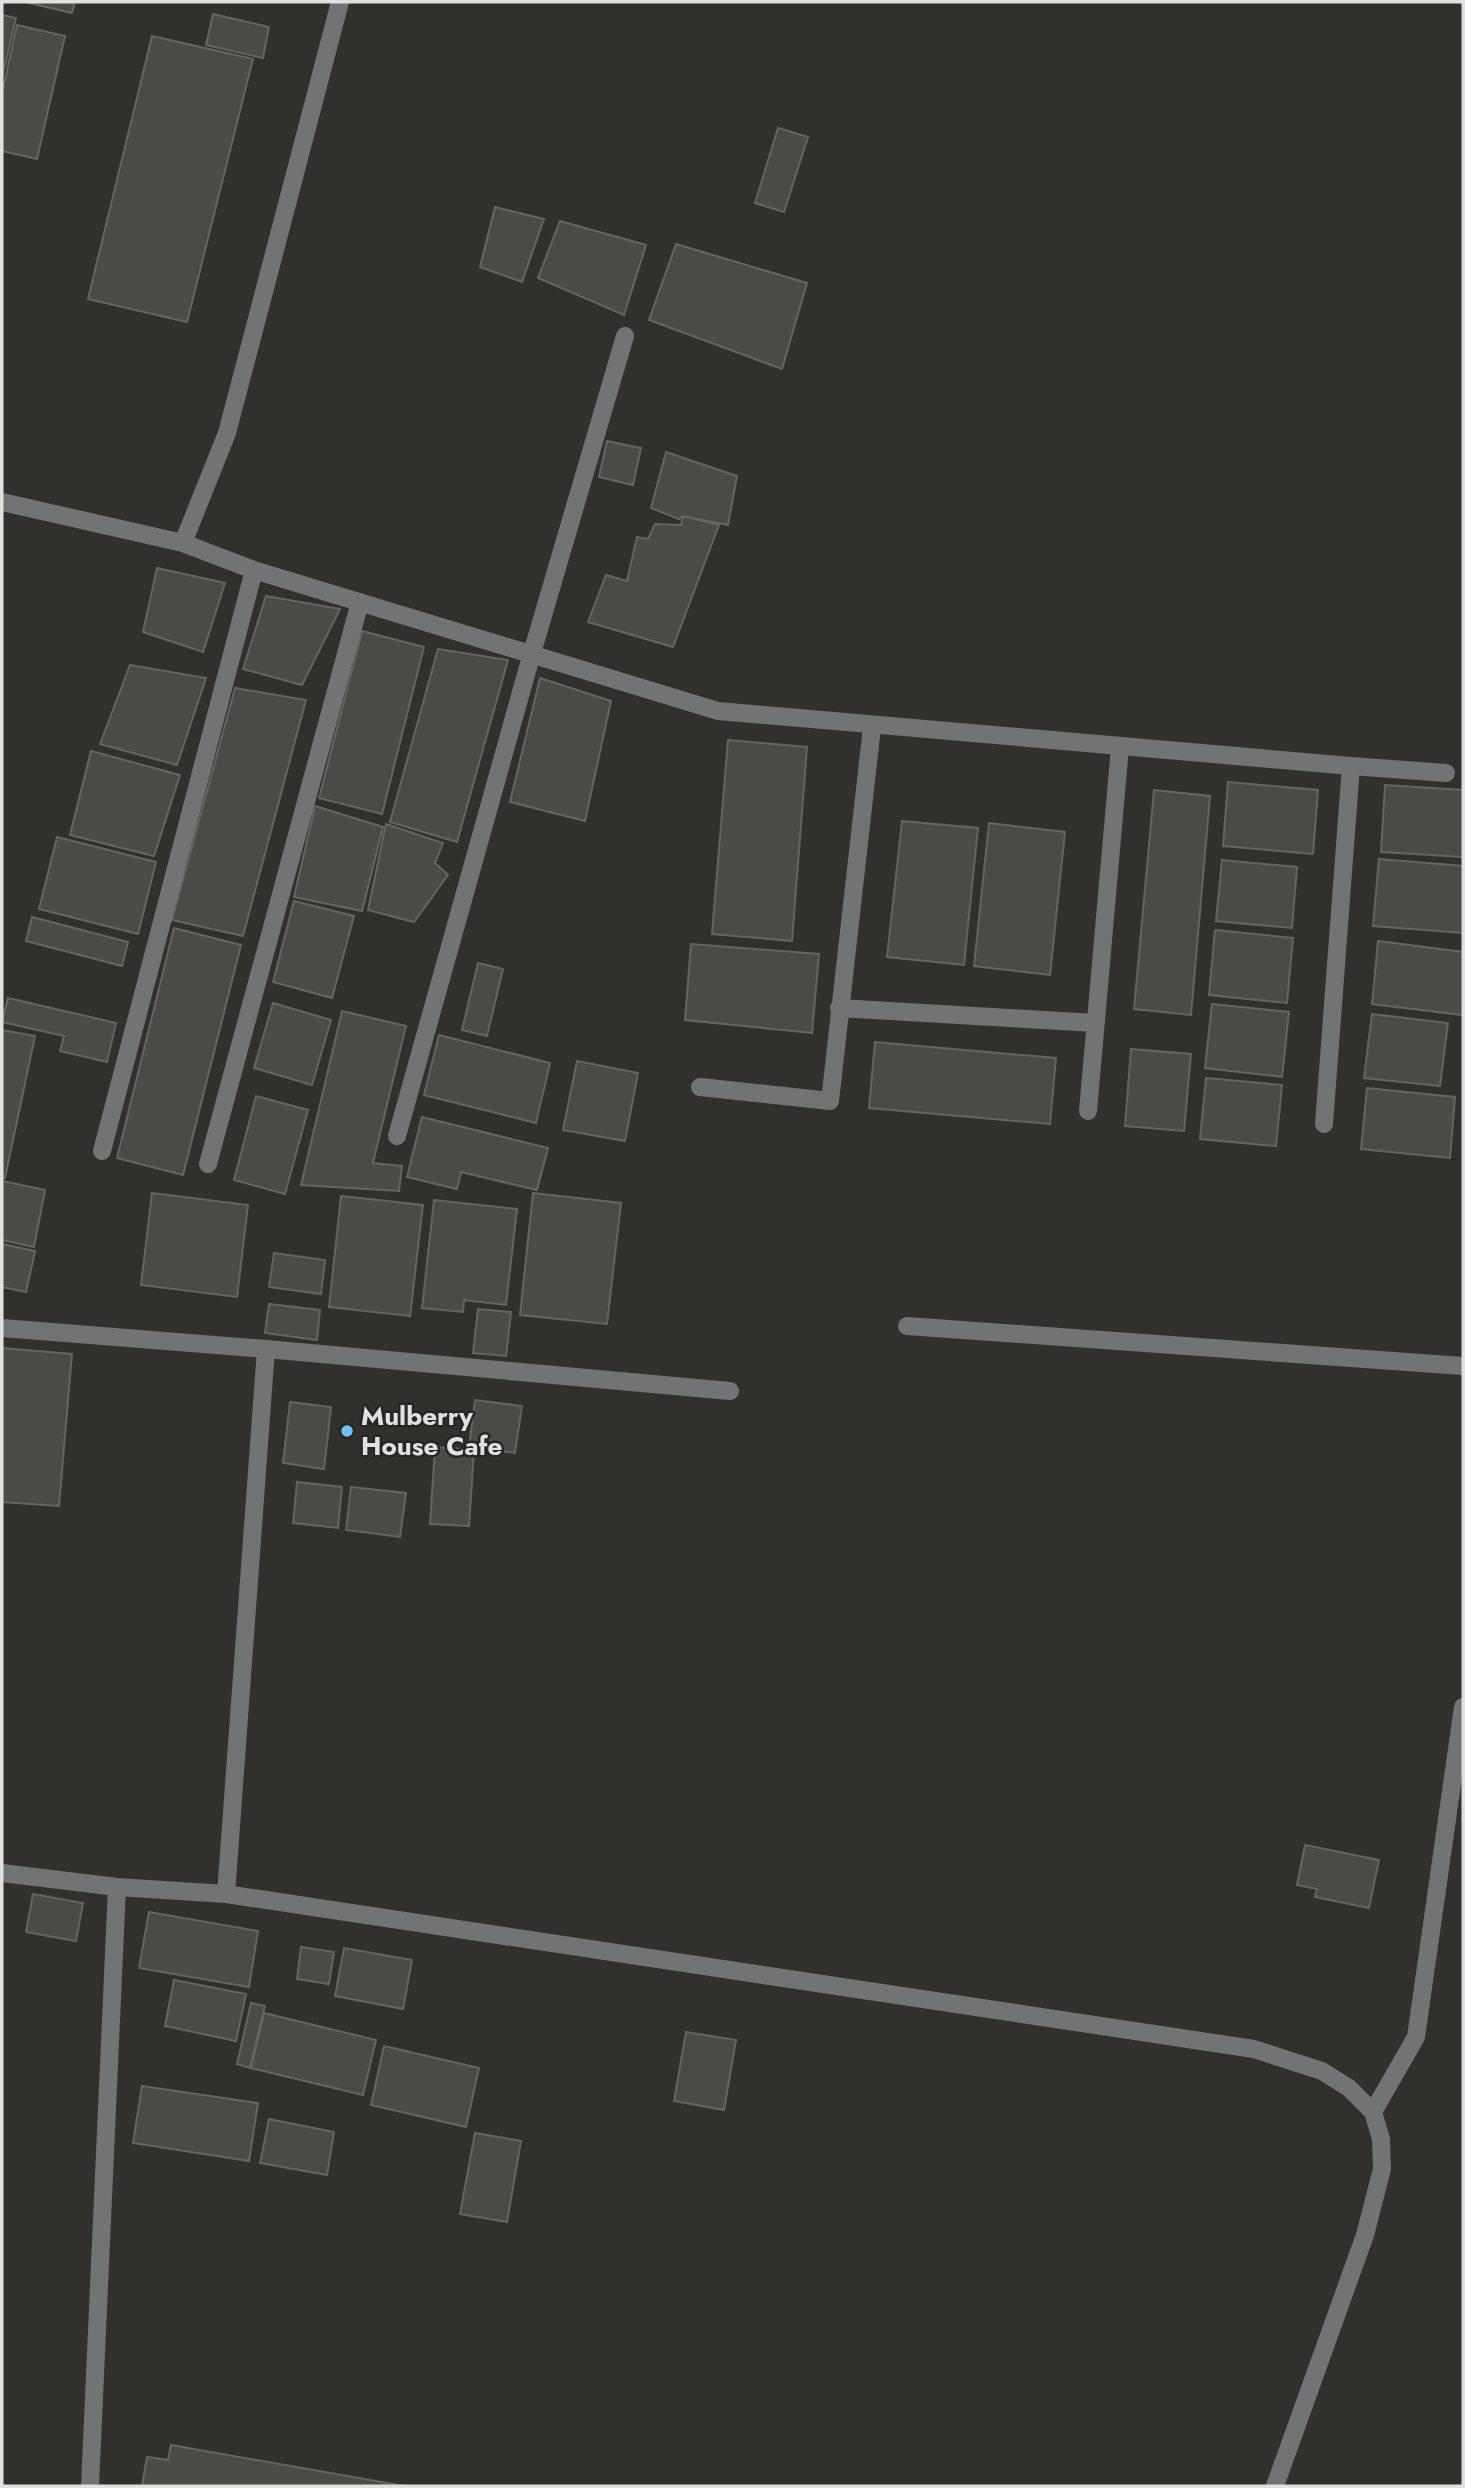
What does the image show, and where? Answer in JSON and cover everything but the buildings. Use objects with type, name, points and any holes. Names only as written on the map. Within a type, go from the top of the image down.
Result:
[{"type":"street","points":[[183,543],[227,433],[340,2]]},
{"type":"street","points":[[397,1136],[531,653],[625,336]]},
{"type":"street","points":[[2,502],[183,543],[254,570],[718,712],[1446,773]]},
{"type":"street","points":[[102,1152],[254,570]]},
{"type":"street","points":[[208,1164],[360,602]]},
{"type":"street","points":[[700,1087],[830,1101],[872,727]]},
{"type":"street","points":[[1088,1111],[1120,747]]},
{"type":"street","points":[[1324,1124],[1350,766]]},
{"type":"street","points":[[839,1008],[1095,1023]]},
{"type":"street","points":[[907,1326],[1463,1366]]},
{"type":"street","points":[[2,1328],[730,1391]]},
{"type":"street","points":[[226,1894],[266,1349]]},
{"type":"street","points":[[1373,2112],[1416,2037],[1463,1707]]},
{"type":"street","points":[[2,1873],[117,1887],[226,1894],[1254,2049],[1322,2071],[1349,2088],[1373,2112],[1381,2139],[1382,2169],[1366,2235],[1275,2486]]},
{"type":"street","points":[[90,2486],[117,1887]]},
{"type":"place","name":"Mulberry House Cafe","points":[[347,1431]]}]
